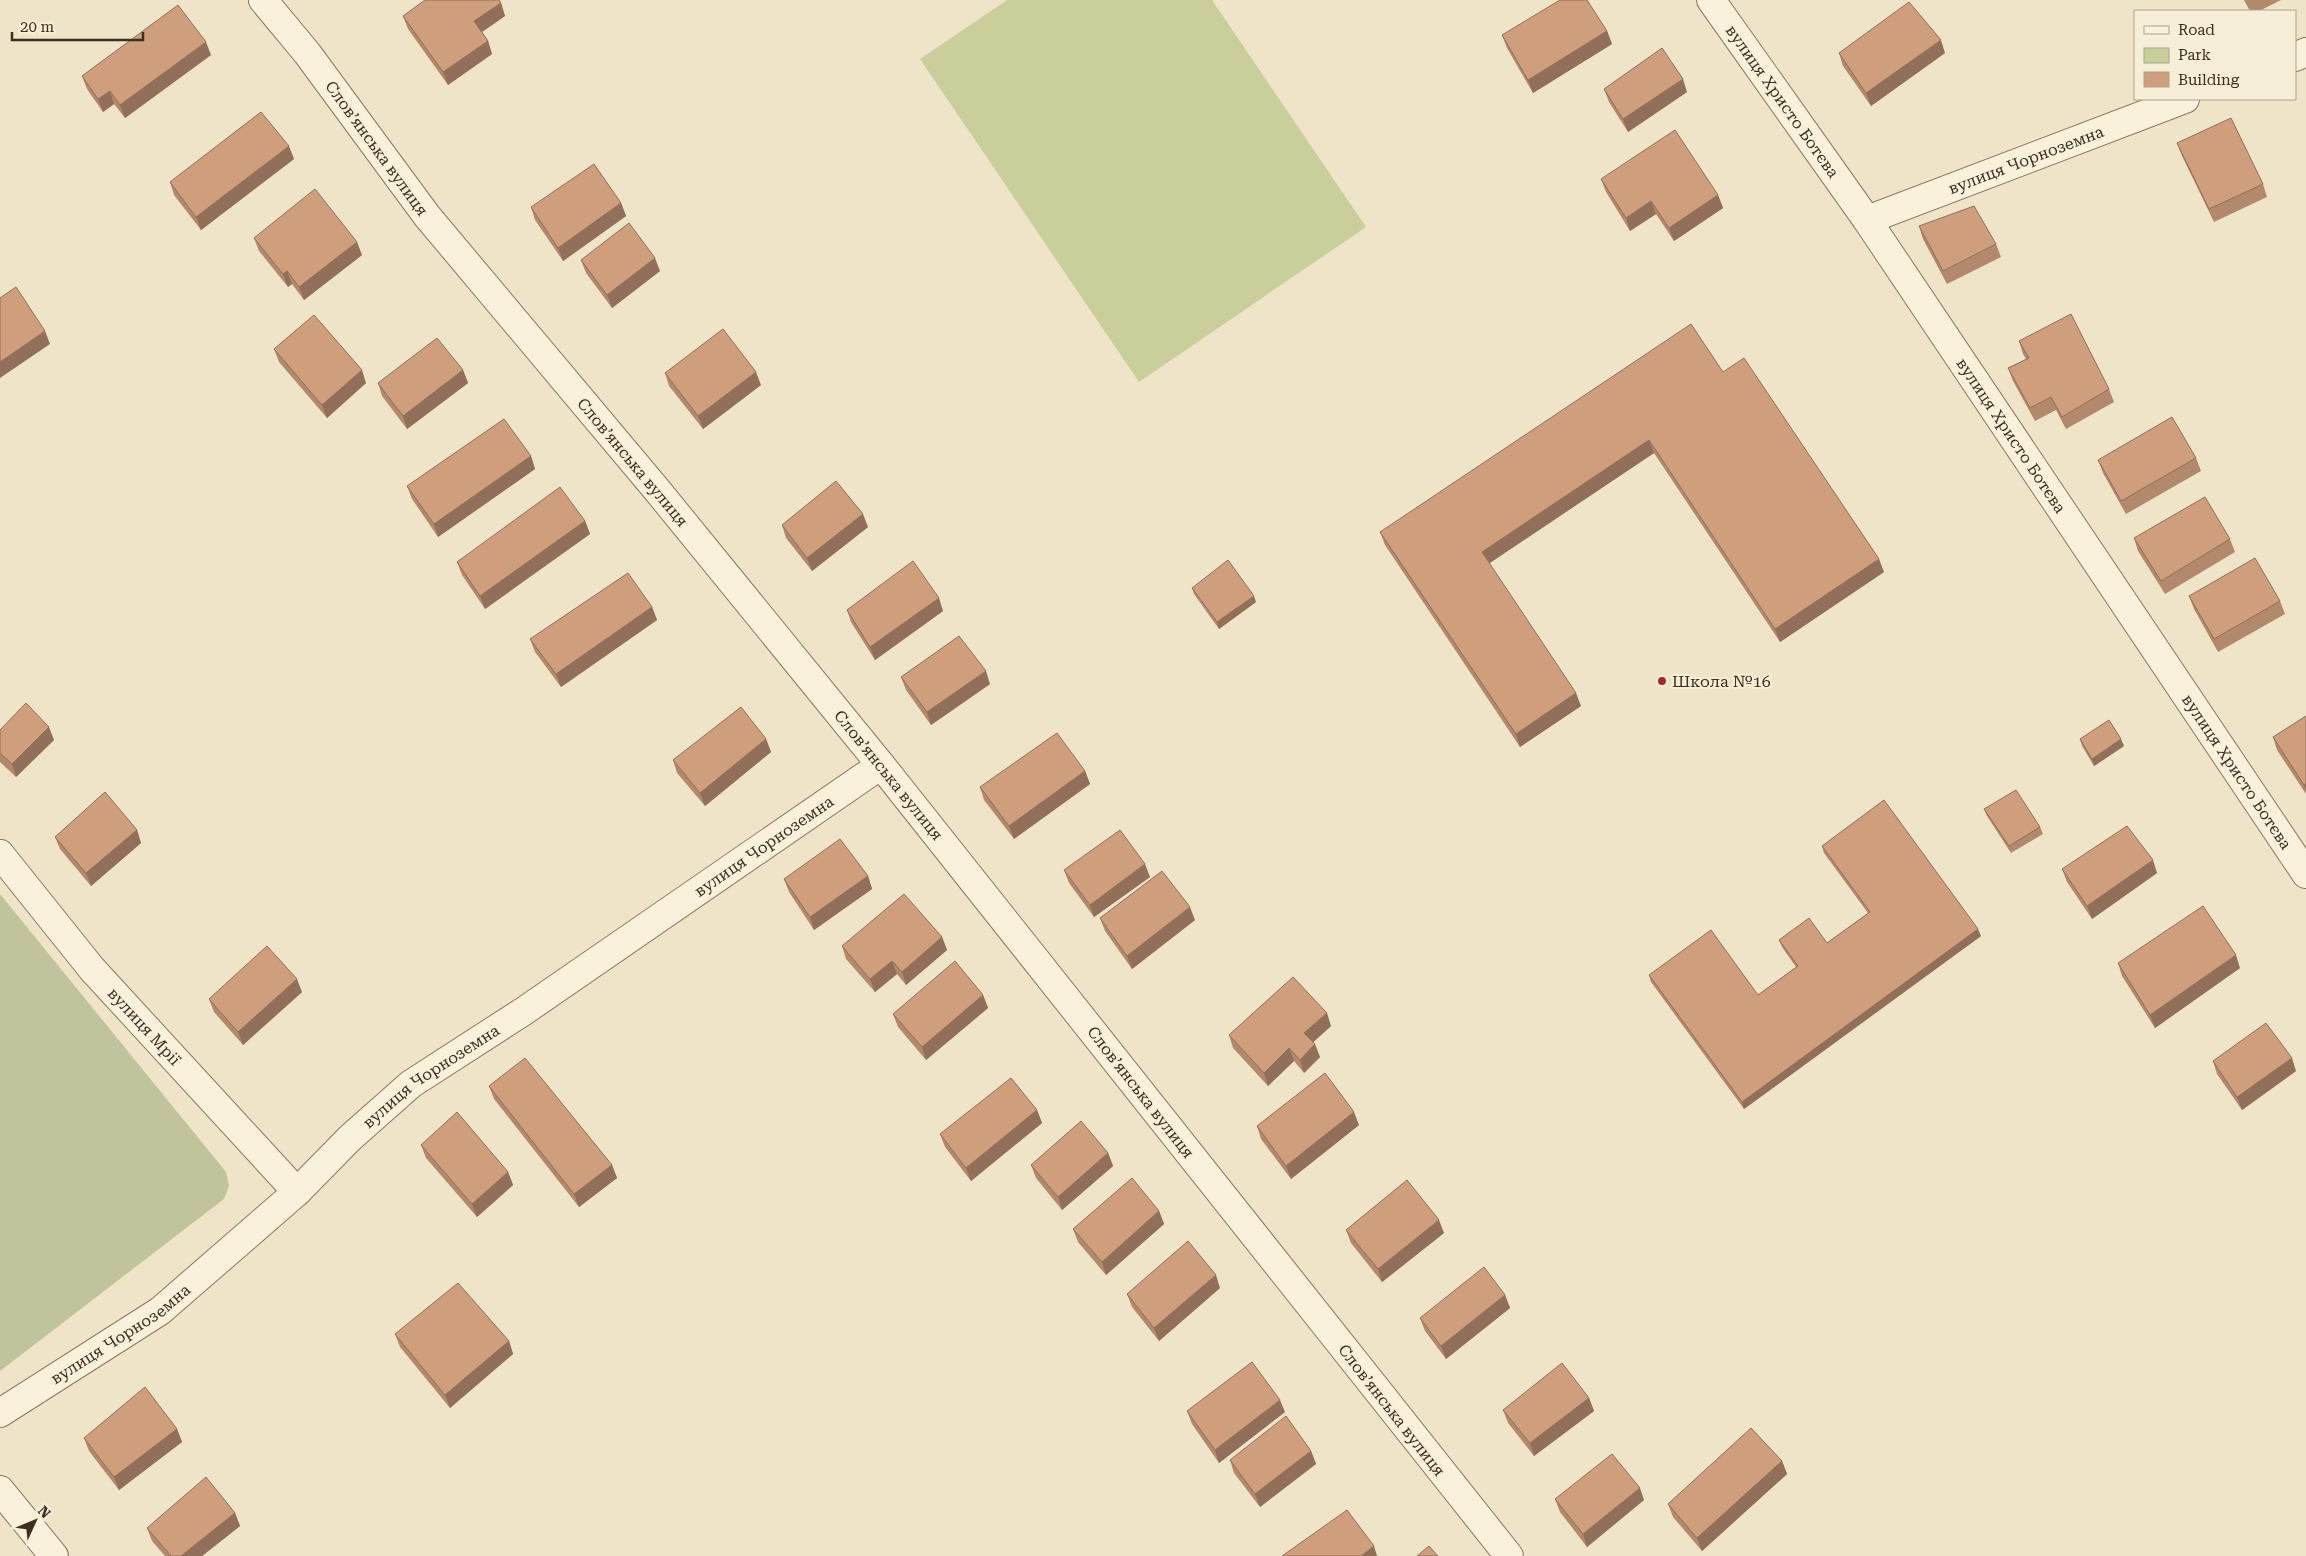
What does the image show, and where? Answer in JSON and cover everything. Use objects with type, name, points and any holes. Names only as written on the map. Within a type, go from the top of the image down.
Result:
[{"type":"street","name":"Словʼянська вулиця","points":[[263,0],[308,53],[427,216],[657,490],[881,765],[1509,1556]]},
{"type":"street","name":"вулиця Христо Ботєва","points":[[1711,0],[1867,220],[2306,874]]},
{"type":"street","name":"вулиця Чорноземна","points":[[1867,220],[2182,100]]},
{"type":"street","name":"вулиця Чорноземна","points":[[0,1413],[160,1311],[297,1192],[350,1138],[411,1084],[532,1006],[881,765]]},
{"type":"street","name":"вулиця Мрії","points":[[0,854],[92,969],[297,1192]]},
{"type":"street","points":[[0,1490],[54,1556]]},
{"type":"green space","points":[[1007,0],[1212,0],[1366,227],[1139,382],[920,59]]},
{"type":"green space","points":[[0,894],[226,1172],[229,1186],[224,1199],[0,1371]]},
{"type":"building","points":[[425,0],[499,0],[501,3],[474,21],[488,41],[443,72],[403,16]]},
{"type":"building","points":[[1560,0],[1587,0],[1607,31],[1528,80],[1502,35]]},
{"type":"building","points":[[1909,2],[1941,40],[1866,93],[1839,53]]},
{"type":"building","points":[[178,5],[206,42],[120,105],[110,91],[98,99],[82,76]]},
{"type":"building","points":[[1662,48],[1683,79],[1623,119],[1604,89]]},
{"type":"building","points":[[261,112],[289,146],[196,217],[170,182]]},
{"type":"building","points":[[2231,118],[2263,184],[2209,209],[2177,143]]},
{"type":"building","points":[[1675,130],[1718,195],[1669,228],[1651,201],[1626,218],[1601,179]]},
{"type":"building","points":[[594,164],[621,203],[558,248],[531,207]]},
{"type":"building","points":[[315,189],[357,242],[299,287],[287,271],[283,274],[254,238]]},
{"type":"building","points":[[1974,206],[1996,244],[1943,271],[1919,226]]},
{"type":"building","points":[[629,223],[655,258],[607,295],[581,260]]},
{"type":"building","points":[[16,287],[45,331],[0,362],[0,298]]},
{"type":"building","points":[[2071,314],[2109,389],[2062,417],[2051,397],[2030,408],[2008,368],[2029,358],[2019,341]]},
{"type":"building","points":[[314,315],[362,370],[322,405],[274,349]]},
{"type":"building","points":[[1691,324],[1723,372],[1744,358],[1879,559],[1775,629],[1649,440],[1482,552],[1576,693],[1516,734],[1380,532]]},
{"type":"building","points":[[723,329],[756,372],[698,416],[665,373]]},
{"type":"building","points":[[437,338],[463,370],[403,416],[378,383]]},
{"type":"building","points":[[2172,417],[2196,458],[2121,501],[2098,460]]},
{"type":"building","points":[[504,419],[531,456],[434,524],[407,486]]},
{"type":"building","points":[[836,481],[863,514],[807,558],[782,525]]},
{"type":"building","points":[[560,487],[585,521],[480,596],[457,562]]},
{"type":"building","points":[[2205,497],[2230,539],[2161,581],[2134,538]]},
{"type":"building","points":[[2255,558],[2280,601],[2214,639],[2189,596]]},
{"type":"building","points":[[1228,560],[1254,596],[1217,622],[1192,588]]},
{"type":"building","points":[[913,561],[939,598],[870,647],[847,610]]},
{"type":"building","points":[[628,573],[652,607],[556,674],[530,639]]},
{"type":"building","points":[[959,636],[986,671],[927,712],[901,677]]},
{"type":"building","points":[[26,703],[49,727],[12,764],[0,753],[0,730]]},
{"type":"building","points":[[741,707],[766,739],[700,793],[673,760]]},
{"type":"building","points":[[2306,716],[2306,784],[2304,785],[2273,737]]},
{"type":"building","points":[[2109,720],[2121,739],[2092,759],[2080,739]]},
{"type":"building","points":[[1057,733],[1085,771],[1009,826],[980,787]]},
{"type":"building","points":[[2016,790],[2040,827],[2009,846],[1984,809]]},
{"type":"building","points":[[105,792],[137,830],[86,873],[55,837]]},
{"type":"building","points":[[1884,800],[1978,929],[1742,1102],[1649,975],[1711,930],[1758,995],[1798,966],[1779,940],[1809,918],[1827,943],[1870,912],[1822,846]]},
{"type":"building","points":[[2127,826],[2153,860],[2087,906],[2062,869]]},
{"type":"building","points":[[1120,830],[1145,864],[1090,905],[1064,870]]},
{"type":"building","points":[[840,839],[868,876],[810,917],[784,879]]},
{"type":"building","points":[[1162,871],[1190,907],[1127,956],[1100,918]]},
{"type":"building","points":[[904,894],[942,937],[902,972],[892,961],[870,979],[842,946]]},
{"type":"building","points":[[2203,906],[2236,955],[2150,1015],[2118,963]]},
{"type":"building","points":[[267,946],[297,979],[238,1032],[209,999]]},
{"type":"building","points":[[955,961],[983,995],[922,1047],[893,1014]]},
{"type":"building","points":[[1293,977],[1327,1013],[1304,1033],[1315,1044],[1300,1060],[1289,1048],[1264,1073],[1229,1035]]},
{"type":"building","points":[[2266,1023],[2292,1058],[2237,1097],[2213,1061]]},
{"type":"building","points":[[525,1058],[612,1165],[574,1194],[489,1086]]},
{"type":"building","points":[[1325,1073],[1354,1112],[1286,1166],[1257,1126]]},
{"type":"building","points":[[1011,1078],[1037,1110],[966,1168],[940,1134]]},
{"type":"building","points":[[457,1112],[508,1172],[472,1204],[421,1145]]},
{"type":"building","points":[[1081,1121],[1108,1153],[1058,1197],[1031,1165]]},
{"type":"building","points":[[1132,1178],[1159,1211],[1102,1262],[1073,1229]]},
{"type":"building","points":[[1407,1180],[1439,1220],[1378,1269],[1346,1230]]},
{"type":"building","points":[[1188,1241],[1216,1275],[1154,1328],[1127,1294]]},
{"type":"building","points":[[1484,1267],[1505,1295],[1441,1346],[1420,1318]]},
{"type":"building","points":[[458,1283],[509,1341],[445,1395],[395,1334]]},
{"type":"building","points":[[1252,1362],[1280,1400],[1215,1450],[1187,1411]]},
{"type":"building","points":[[1562,1363],[1589,1398],[1530,1443],[1503,1410]]},
{"type":"building","points":[[145,1387],[177,1429],[114,1477],[84,1438]]},
{"type":"building","points":[[1286,1416],[1311,1451],[1255,1494],[1230,1460]]},
{"type":"building","points":[[1751,1428],[1782,1461],[1697,1538],[1668,1504]]},
{"type":"building","points":[[1612,1454],[1640,1488],[1583,1534],[1555,1499]]},
{"type":"building","points":[[206,1477],[235,1513],[181,1556],[171,1556],[147,1528]]},
{"type":"building","points":[[1347,1510],[1374,1546],[1361,1556],[1282,1556]]},
{"type":"building","points":[[1429,1546],[1438,1556],[1417,1556]]},
{"type":"place","name":"Школа №16","points":[[1662,681]]}]
